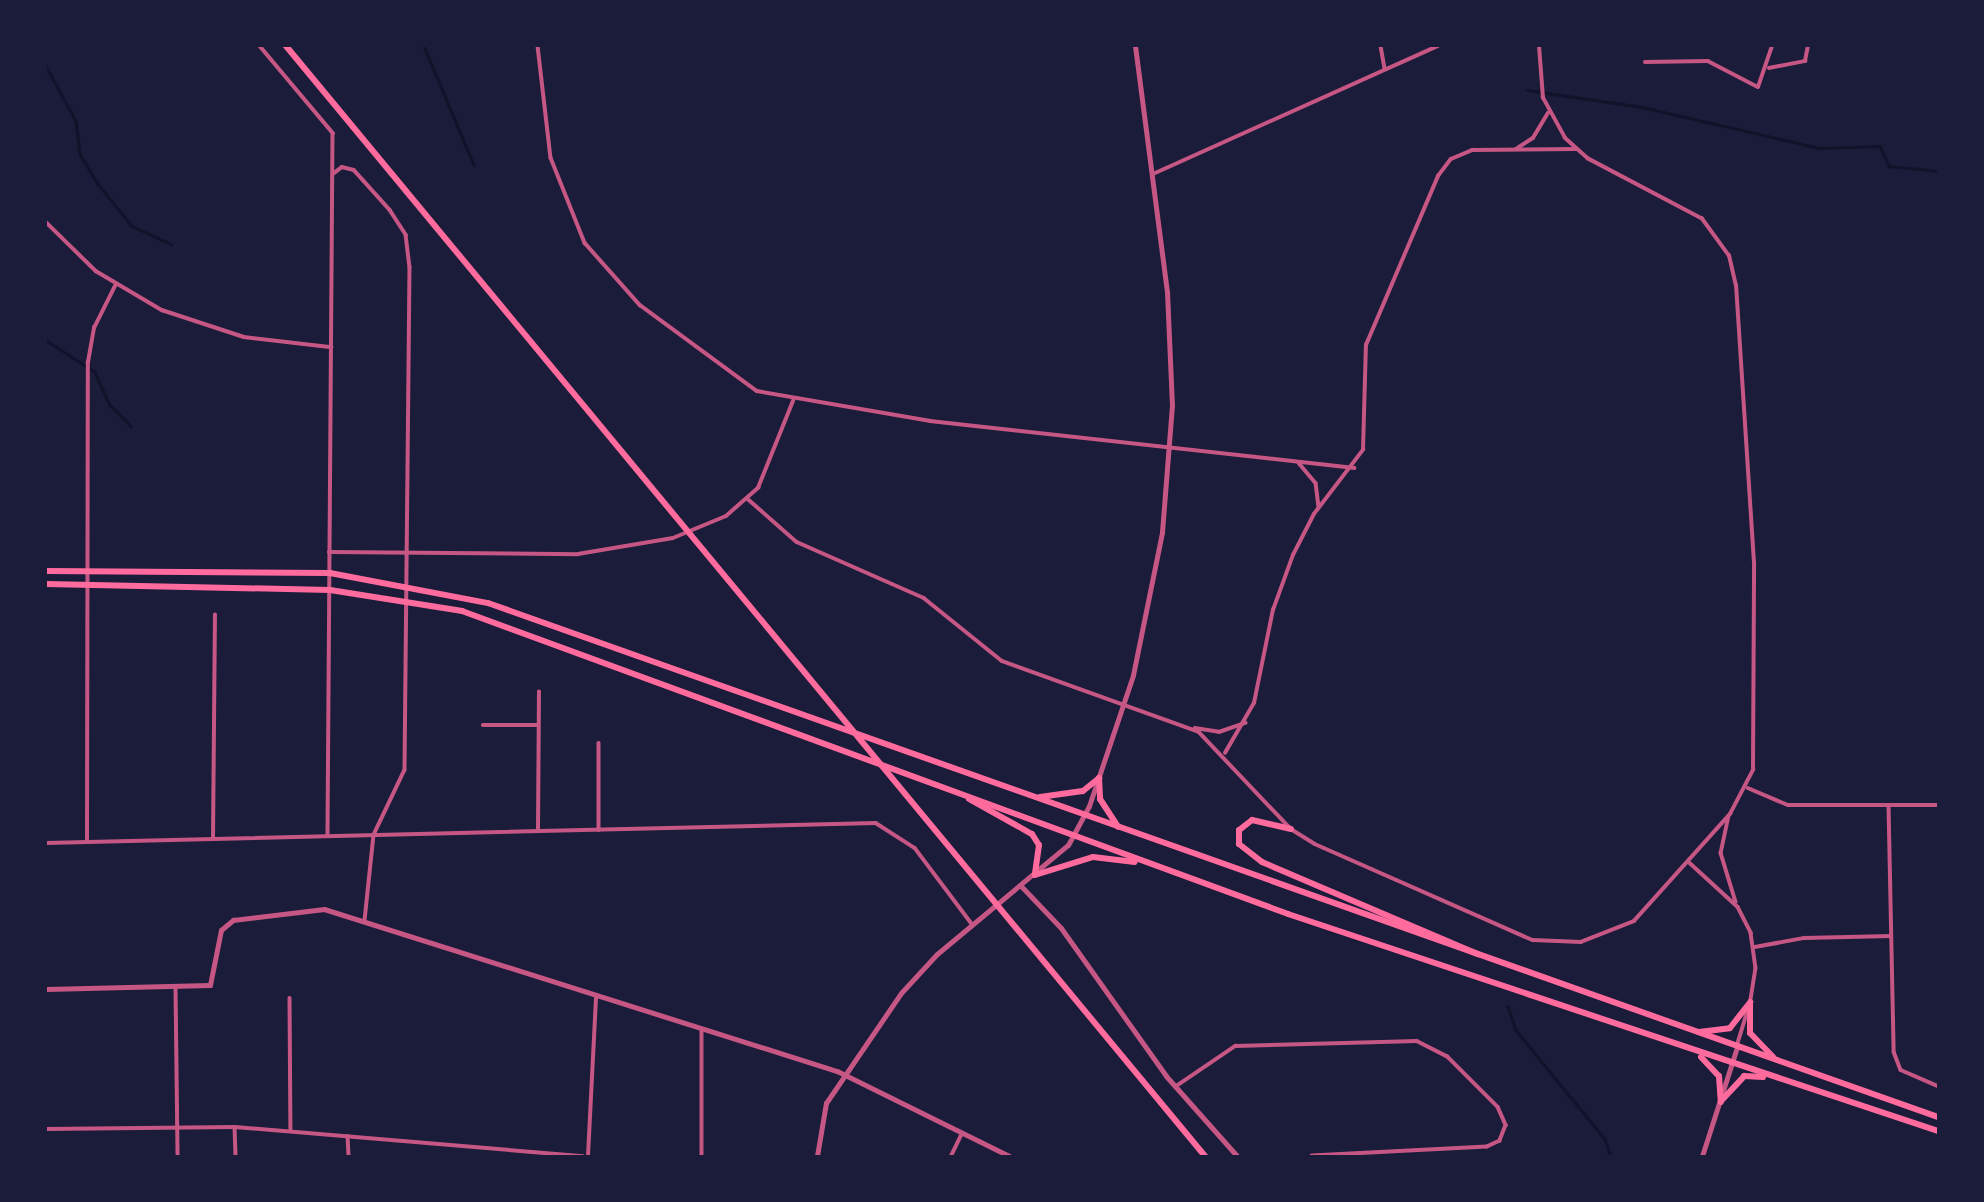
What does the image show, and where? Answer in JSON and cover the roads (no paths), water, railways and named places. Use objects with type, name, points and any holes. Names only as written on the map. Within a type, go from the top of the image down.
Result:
[{"type":"main road","points":[[286,46],[1205,1157]]},
{"type":"main road","points":[[46,571],[330,573],[410,584],[488,603],[958,769],[1594,1000],[1780,1061],[1938,1117]]},
{"type":"main road","points":[[46,584],[330,590],[410,601],[508,627],[1152,864],[1684,1048],[1938,1131]]},
{"type":"main road","points":[[1033,797],[1059,798],[1099,778],[1100,799],[1119,829]]},
{"type":"main road","points":[[949,788],[1031,834],[1039,845],[1035,875],[1093,857],[1152,864]]},
{"type":"main road","points":[[1291,829],[1252,820],[1239,831],[1240,844],[1262,862],[1594,1000]]},
{"type":"main road","points":[[1688,1031],[1723,1031],[1750,1002]]},
{"type":"main road","points":[[1750,1002],[1750,1033],[1780,1061]]},
{"type":"main road","points":[[1684,1048],[1712,1065],[1721,1101]]},
{"type":"main road","points":[[1721,1101],[1744,1076],[1778,1079]]},
{"type":"street","points":[[260,46],[332,130],[328,835]]},
{"type":"street","points":[[538,46],[555,172],[595,258],[640,305],[727,371],[765,395],[793,401],[1354,468]]},
{"type":"street","points":[[817,1157],[822,1112],[844,1073],[918,973],[1035,875],[1073,836],[1085,816],[1123,704],[1156,574],[1171,446],[1169,306],[1135,46]]},
{"type":"street","points":[[1381,46],[1385,69]]},
{"type":"street","points":[[1153,174],[1438,46]]},
{"type":"street","points":[[1190,727],[1225,753],[1291,829],[1488,923],[1551,943],[1581,942],[1634,921],[1690,862],[1748,788],[1756,747],[1754,576],[1734,274],[1721,241],[1702,219],[1576,149],[1548,113],[1539,46]]},
{"type":"street","points":[[1645,62],[1708,61],[1758,88],[1769,68],[1772,46]]},
{"type":"street","points":[[1769,68],[1805,61],[1808,46]]},
{"type":"street","points":[[1515,149],[1533,138],[1548,113]]},
{"type":"street","points":[[1225,753],[1247,722],[1276,599],[1319,508],[1354,468],[1364,442],[1366,345],[1438,176],[1462,152],[1576,149]]},
{"type":"street","points":[[332,176],[337,168],[354,170],[407,239],[410,601],[404,779],[374,835],[365,920]]},
{"type":"street","points":[[46,222],[116,284],[218,331],[331,347]]},
{"type":"street","points":[[87,841],[85,584],[88,362],[94,328],[116,284]]},
{"type":"street","points":[[329,552],[613,552],[688,533],[748,499],[772,464],[793,401]]},
{"type":"street","points":[[1298,462],[1316,483],[1319,508]]},
{"type":"street","points":[[748,499],[797,542],[924,598],[990,654],[1190,727],[1219,732],[1247,722]]},
{"type":"street","points":[[213,839],[215,615]]},
{"type":"street","points":[[538,692],[538,831]]},
{"type":"street","points":[[483,725],[538,725]]},
{"type":"street","points":[[599,743],[599,830]]},
{"type":"street","points":[[1748,788],[1788,805],[1938,805]]},
{"type":"street","points":[[1889,806],[1895,1062],[1910,1076],[1938,1086]]},
{"type":"street","points":[[1702,1157],[1750,1002],[1755,947],[1722,864],[1730,814]]},
{"type":"street","points":[[46,843],[876,823],[915,848],[974,925]]},
{"type":"street","points":[[1690,862],[1738,908]]},
{"type":"street","points":[[1021,886],[1061,928],[1175,1087],[1237,1157]]},
{"type":"street","points":[[46,989],[176,988],[212,983],[219,936],[233,920],[318,908],[365,920],[702,1030],[844,1073],[1009,1157]]},
{"type":"street","points":[[1755,947],[1804,937],[1891,936]]},
{"type":"street","points":[[176,988],[178,1157]]},
{"type":"street","points":[[46,1129],[234,1127],[586,1157],[596,996]]},
{"type":"street","points":[[290,998],[290,1130]]},
{"type":"street","points":[[702,1030],[702,1157]]},
{"type":"street","points":[[1175,1087],[1235,1046],[1416,1041],[1447,1056],[1498,1107],[1506,1125],[1500,1141],[1487,1147],[1312,1157]]},
{"type":"street","points":[[234,1127],[236,1157]]},
{"type":"street","points":[[951,1157],[962,1132]]},
{"type":"street","points":[[348,1136],[349,1157]]},
{"type":"street","points":[[520,1157],[521,1150]]},
{"type":"waterway","points":[[424,46],[474,165]]},
{"type":"waterway","points":[[46,66],[76,121],[80,154],[98,184],[132,226],[171,244]]},
{"type":"waterway","points":[[1527,90],[1642,107],[1820,148],[1880,146],[1889,166],[1938,171]]},
{"type":"waterway","points":[[46,340],[95,372],[109,404],[131,426]]},
{"type":"waterway","points":[[1508,1006],[1516,1030],[1605,1139],[1611,1156]]}]
